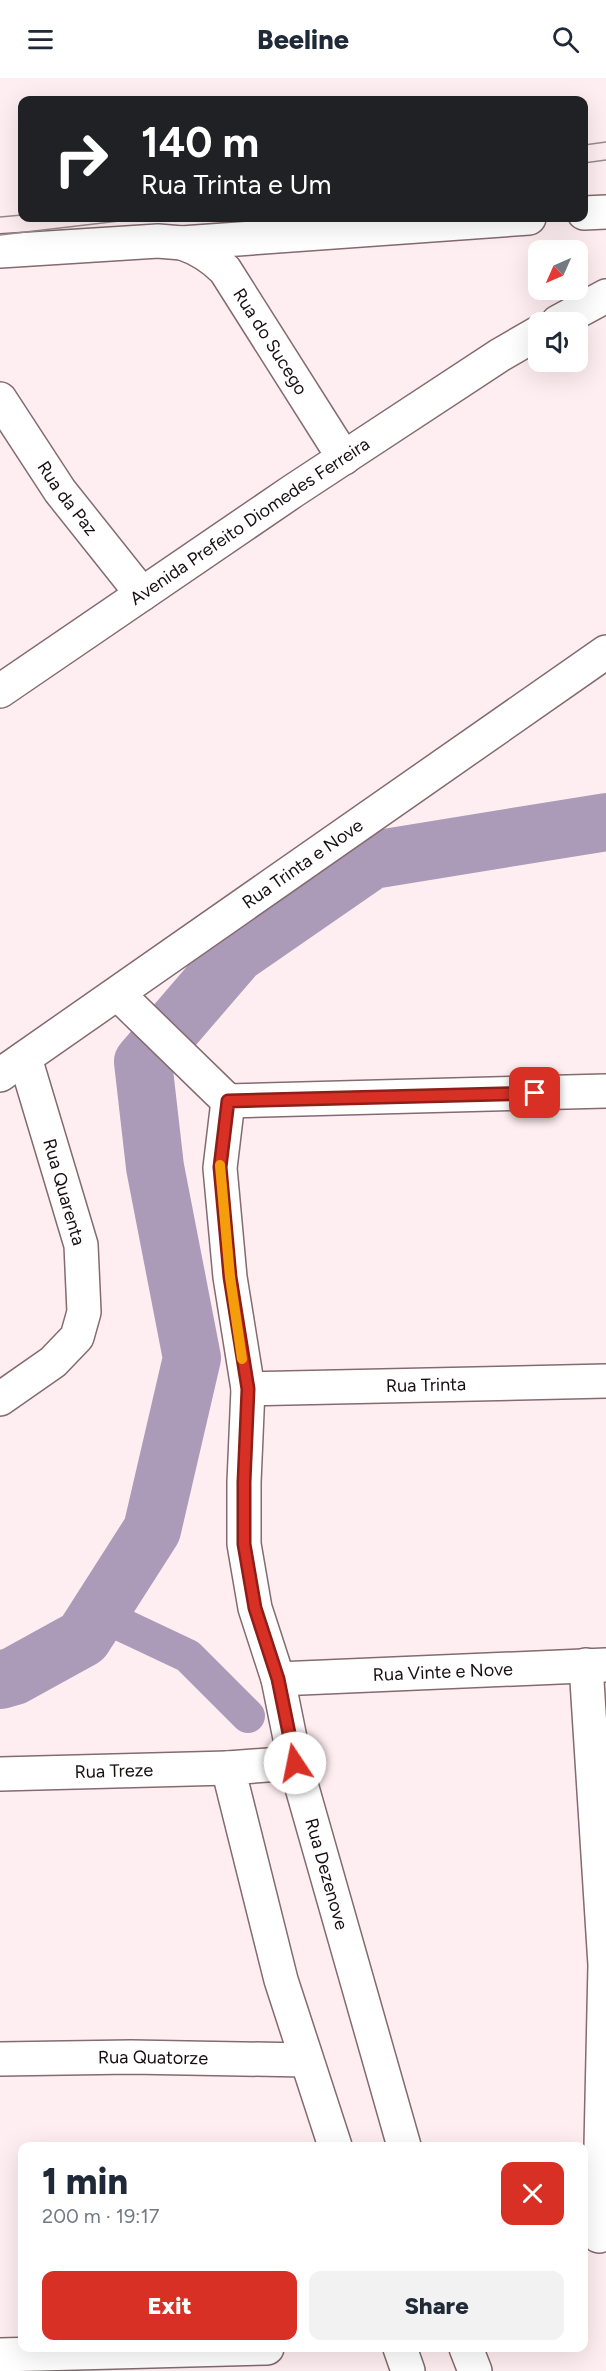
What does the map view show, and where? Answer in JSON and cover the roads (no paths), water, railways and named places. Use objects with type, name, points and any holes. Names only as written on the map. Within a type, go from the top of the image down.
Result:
[{"type":"street","points":[[588,213],[606,212]]},
{"type":"street","points":[[0,251],[158,240],[183,243],[474,222]]},
{"type":"street","name":"Rua do Sucego","points":[[183,243],[212,257],[225,270],[344,458]]},
{"type":"street","points":[[576,312],[606,296]]},
{"type":"street","name":"Avenida Prefeito Diomedes Ferreira","points":[[0,691],[344,458],[528,339]]},
{"type":"street","name":"Rua da Paz","points":[[0,399],[60,491],[142,594]]},
{"type":"street","name":"Rua Trinta e Nove","points":[[13,1067],[606,651]]},
{"type":"street","points":[[118,994],[228,1101],[606,1091]]},
{"type":"street","name":"Rua Quarenta","points":[[0,1399],[53,1362],[77,1337],[84,1312],[81,1245],[13,1067]]},
{"type":"street","name":"Rua Dezenove","points":[[228,1101],[220,1167],[230,1277],[248,1389],[244,1544],[255,1608],[278,1679],[295,1763],[403,2142]]},
{"type":"street","name":"Rua Trinta","points":[[248,1389],[606,1381]]},
{"type":"street","points":[[596,1665],[605,1965],[596,2237]]},
{"type":"street","name":"Rua Vinte e Nove","points":[[278,1679],[596,1665]]},
{"type":"street","name":"Rua Treze","points":[[0,1773],[228,1768],[295,1763]]},
{"type":"street","points":[[228,1768],[281,1980],[334,2142]]},
{"type":"street","name":"Rua Quatorze","points":[[0,2059],[131,2057],[306,2060]]},
{"type":"street","points":[[0,2355],[114,2352]]},
{"type":"street","points":[[401,2352],[408,2371]]},
{"type":"street","points":[[468,2352],[475,2371]]},
{"type":"waterway","points":[[0,1680],[14,1676],[83,1638],[152,1530],[192,1358],[155,1167],[143,1062],[236,954],[372,860],[606,822]]},
{"type":"waterway","points":[[99,1614],[188,1656],[248,1716]]},
{"type":"tram line","points":[[588,144],[606,142]]},
{"type":"tram line","points":[[588,162],[606,160]]},
{"type":"tram line","points":[[0,217],[18,215]]},
{"type":"tram line","points":[[0,235],[111,222]]}]
